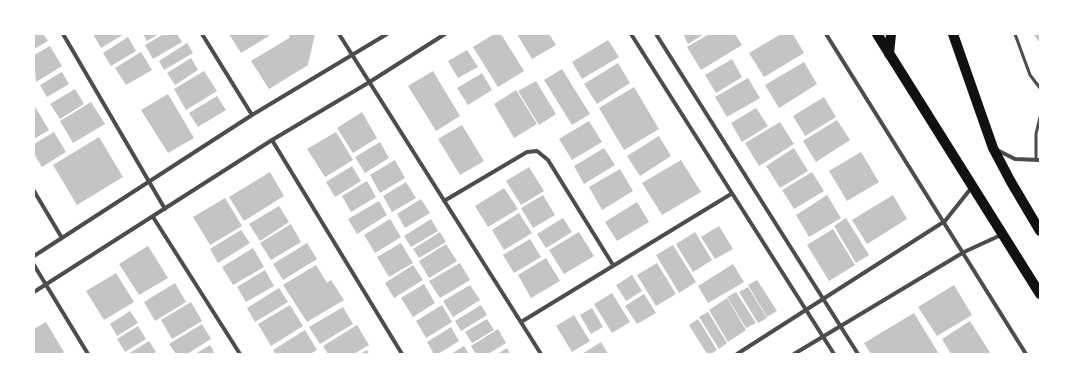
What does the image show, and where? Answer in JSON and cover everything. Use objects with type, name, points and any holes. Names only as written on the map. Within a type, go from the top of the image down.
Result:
[{"type":"main road","points":[[877,34],[972,187],[1004,234],[1040,294]]},
{"type":"main road","points":[[889,54],[891,34]]},
{"type":"main road","points":[[953,34],[993,148],[1040,231]]},
{"type":"street","points":[[63,34],[165,209]]},
{"type":"street","points":[[202,34],[252,115]]},
{"type":"street","points":[[339,34],[368,83],[541,354]]},
{"type":"street","points":[[34,256],[252,115],[387,34]]},
{"type":"street","points":[[34,292],[272,140],[368,83],[445,34]]},
{"type":"street","points":[[631,34],[731,194],[834,354]]},
{"type":"street","points":[[656,34],[858,354]]},
{"type":"street","points":[[826,34],[964,252],[1026,354]]},
{"type":"street","points":[[272,140],[402,354]]},
{"type":"street","points":[[993,148],[1015,158],[1038,160]]},
{"type":"street","points":[[444,201],[527,152],[537,151],[548,160],[613,265]]},
{"type":"street","points":[[736,354],[945,222],[972,187]]},
{"type":"street","points":[[34,191],[62,238]]},
{"type":"street","points":[[521,322],[731,194]]},
{"type":"street","points":[[153,217],[240,354]]},
{"type":"street","points":[[794,354],[964,252],[1004,234]]},
{"type":"street","points":[[34,265],[88,354]]},
{"type":"lane","points":[[1015,34],[1030,75],[1040,88]]},
{"type":"lane","points":[[1038,160],[1036,134],[1040,117]]},
{"type":"building","points":[[34,34],[43,34],[48,41],[34,49]]},
{"type":"building","points":[[93,34],[124,34],[101,48]]},
{"type":"building","points":[[143,34],[159,34],[147,41]]},
{"type":"building","points":[[164,34],[177,34],[182,42],[153,59],[145,45]]},
{"type":"building","points":[[229,34],[268,34],[269,36],[241,53]]},
{"type":"building","points":[[290,34],[315,34],[308,65],[269,89],[251,61],[289,38]]},
{"type":"building","points":[[494,34],[501,34],[524,71],[498,87],[473,47]]},
{"type":"building","points":[[517,34],[549,34],[556,45],[532,59]]},
{"type":"building","points":[[683,34],[704,34],[688,44]]},
{"type":"building","points":[[709,34],[735,34],[742,45],[701,70],[687,47]]},
{"type":"building","points":[[781,34],[793,34],[804,53],[764,77],[749,53]]},
{"type":"building","points":[[1040,34],[1040,43],[1034,35]]},
{"type":"building","points":[[128,37],[136,51],[111,66],[103,53]]},
{"type":"building","points":[[608,40],[619,57],[582,79],[572,62]]},
{"type":"building","points":[[187,43],[193,53],[164,70],[159,61]]},
{"type":"building","points":[[50,46],[62,66],[36,82],[34,55]]},
{"type":"building","points":[[467,50],[478,67],[458,78],[448,61]]},
{"type":"building","points":[[141,52],[152,70],[126,85],[115,68]]},
{"type":"building","points":[[191,58],[198,70],[175,85],[167,73]]},
{"type":"building","points":[[732,59],[742,77],[716,93],[705,75]]},
{"type":"building","points":[[804,62],[817,84],[779,108],[765,85]]},
{"type":"building","points":[[618,63],[630,83],[597,104],[584,84]]},
{"type":"building","points":[[562,69],[590,114],[572,125],[544,80]]},
{"type":"building","points":[[204,71],[217,91],[186,110],[174,89]]},
{"type":"building","points":[[433,71],[460,116],[436,131],[408,86]]},
{"type":"building","points":[[62,72],[69,84],[47,97],[40,85]]},
{"type":"building","points":[[482,73],[492,90],[468,105],[457,88]]},
{"type":"building","points":[[748,78],[760,98],[727,117],[715,97]]},
{"type":"building","points":[[536,81],[556,114],[539,125],[518,91]]},
{"type":"building","points":[[634,87],[659,129],[624,150],[599,108]]},
{"type":"building","points":[[75,89],[84,104],[60,119],[50,104]]},
{"type":"building","points":[[516,90],[537,124],[514,138],[494,104]]},
{"type":"building","points":[[168,94],[194,138],[168,153],[141,110]]},
{"type":"building","points":[[217,96],[226,110],[198,127],[189,113]]},
{"type":"building","points":[[824,97],[836,117],[805,136],[793,116]]},
{"type":"building","points":[[91,102],[105,124],[73,143],[60,121]]},
{"type":"building","points":[[34,105],[49,130],[34,139]]},
{"type":"building","points":[[756,108],[768,126],[742,142],[731,123]]},
{"type":"building","points":[[362,112],[377,138],[353,153],[337,128]]},
{"type":"building","points":[[837,120],[850,140],[816,162],[803,141]]},
{"type":"building","points":[[589,121],[602,142],[572,160],[559,139]]},
{"type":"building","points":[[780,122],[794,144],[759,166],[745,143]]},
{"type":"building","points":[[462,125],[484,161],[460,175],[438,139]]},
{"type":"building","points":[[54,132],[66,152],[42,167],[34,154],[34,144]]},
{"type":"building","points":[[336,132],[353,160],[325,177],[307,149]]},
{"type":"building","points":[[659,136],[671,156],[640,176],[627,156]]},
{"type":"building","points":[[99,137],[123,177],[77,205],[53,165]]},
{"type":"building","points":[[380,142],[389,158],[365,173],[355,157]]},
{"type":"building","points":[[604,148],[615,165],[584,184],[574,166]]},
{"type":"building","points":[[794,148],[808,171],[780,188],[766,166]]},
{"type":"building","points":[[861,152],[879,182],[847,201],[829,171]]},
{"type":"building","points":[[395,160],[405,178],[380,193],[370,175]]},
{"type":"building","points":[[681,160],[701,192],[662,215],[642,183]]},
{"type":"building","points":[[352,166],[361,181],[335,197],[326,182]]},
{"type":"building","points":[[529,167],[544,191],[521,205],[506,181]]},
{"type":"building","points":[[620,169],[633,191],[602,210],[589,187]]},
{"type":"building","points":[[270,172],[284,196],[244,221],[229,197]]},
{"type":"building","points":[[812,172],[824,191],[794,209],[782,190]]},
{"type":"building","points":[[367,181],[376,197],[351,212],[342,196]]},
{"type":"building","points":[[406,182],[416,198],[392,212],[383,196]]},
{"type":"building","points":[[504,188],[518,209],[488,227],[475,206]]},
{"type":"building","points":[[543,195],[555,215],[533,228],[521,208]]},
{"type":"building","points":[[827,195],[841,218],[809,237],[796,215]]},
{"type":"building","points":[[893,195],[907,219],[867,244],[852,220]]},
{"type":"building","points":[[225,198],[242,226],[210,245],[193,217]]},
{"type":"building","points":[[421,199],[430,213],[405,228],[397,214]]},
{"type":"building","points":[[379,201],[387,215],[357,234],[348,219]]},
{"type":"building","points":[[637,202],[649,222],[617,241],[605,222]]},
{"type":"building","points":[[279,206],[289,222],[260,241],[249,224]]},
{"type":"building","points":[[519,213],[532,233],[504,250],[492,230]]},
{"type":"building","points":[[563,218],[572,232],[546,248],[537,234]]},
{"type":"building","points":[[846,218],[869,255],[856,263],[834,226]]},
{"type":"building","points":[[390,219],[401,237],[375,253],[364,235]]},
{"type":"building","points":[[431,219],[438,231],[411,247],[404,236]]},
{"type":"building","points":[[291,224],[301,242],[271,260],[260,243]]},
{"type":"building","points":[[719,226],[733,249],[715,259],[701,237]]},
{"type":"building","points":[[833,229],[855,265],[829,281],[807,245]]},
{"type":"building","points":[[241,230],[250,243],[218,263],[210,249]]},
{"type":"building","points":[[440,232],[446,242],[419,258],[413,249]]},
{"type":"building","points":[[579,232],[594,256],[564,274],[549,250]]},
{"type":"building","points":[[695,232],[712,260],[693,272],[676,244]]},
{"type":"building","points":[[530,239],[541,257],[514,273],[503,255]]},
{"type":"building","points":[[307,243],[317,259],[283,280],[273,264]]},
{"type":"building","points":[[401,243],[413,263],[389,277],[377,257]]},
{"type":"building","points":[[446,244],[457,261],[429,278],[419,261]]},
{"type":"building","points":[[673,245],[696,282],[679,293],[656,255]]},
{"type":"building","points":[[148,246],[168,278],[139,295],[119,264]]},
{"type":"building","points":[[253,248],[264,267],[233,285],[222,267]]},
{"type":"building","points":[[546,258],[560,281],[531,298],[518,275]]},
{"type":"building","points":[[460,263],[470,280],[440,298],[429,281]]},
{"type":"building","points":[[657,263],[676,294],[656,306],[637,275]]},
{"type":"building","points":[[733,264],[744,282],[708,303],[698,286]]},
{"type":"building","points":[[316,265],[327,283],[331,280],[344,300],[307,322],[283,285]]},
{"type":"building","points":[[413,265],[423,280],[394,298],[385,283]]},
{"type":"building","points":[[265,270],[274,286],[246,302],[237,287]]},
{"type":"building","points":[[116,273],[134,302],[104,320],[86,291]]},
{"type":"building","points":[[632,275],[642,291],[626,301],[616,285]]},
{"type":"building","points":[[757,280],[777,311],[767,317],[748,285]]},
{"type":"building","points":[[175,283],[186,302],[155,321],[144,302]]},
{"type":"building","points":[[424,284],[435,303],[413,317],[401,298]]},
{"type":"building","points":[[470,285],[480,300],[453,317],[443,301]]},
{"type":"building","points":[[954,285],[972,315],[937,336],[918,307]]},
{"type":"building","points":[[748,287],[767,318],[758,323],[739,292]]},
{"type":"building","points":[[279,288],[288,302],[255,322],[247,308]]},
{"type":"building","points":[[736,292],[756,323],[746,328],[727,297]]},
{"type":"building","points":[[612,293],[630,322],[612,333],[594,304]]},
{"type":"building","points":[[644,294],[656,313],[637,324],[625,306]]},
{"type":"building","points":[[727,298],[746,330],[728,342],[709,310]]},
{"type":"building","points":[[191,302],[202,321],[172,339],[161,320]]},
{"type":"building","points":[[290,305],[303,326],[271,346],[258,324]]},
{"type":"building","points":[[442,305],[452,322],[426,338],[416,321]]},
{"type":"building","points":[[481,305],[487,315],[461,331],[455,321]]},
{"type":"building","points":[[343,307],[353,324],[320,344],[309,327]]},
{"type":"building","points":[[592,308],[603,327],[591,334],[580,315]]},
{"type":"building","points":[[130,311],[138,323],[117,336],[110,324]]},
{"type":"building","points":[[708,312],[727,343],[719,349],[699,317]]},
{"type":"building","points":[[914,313],[939,354],[871,354],[864,343]]},
{"type":"building","points":[[574,315],[590,341],[572,352],[556,326]]},
{"type":"building","points":[[487,319],[494,330],[472,343],[465,332]]},
{"type":"building","points":[[698,319],[717,350],[711,354],[707,354],[689,325]]},
{"type":"building","points":[[970,321],[991,354],[951,354],[942,339]]},
{"type":"building","points":[[46,322],[64,352],[60,354],[34,354],[34,329]]},
{"type":"building","points":[[202,324],[211,339],[187,354],[176,354],[169,344]]},
{"type":"building","points":[[357,325],[369,345],[354,354],[328,354],[323,346]]},
{"type":"building","points":[[138,326],[146,339],[125,352],[117,339]]},
{"type":"building","points":[[451,327],[459,341],[438,354],[434,354],[427,342]]},
{"type":"building","points":[[498,329],[506,343],[488,354],[476,354],[471,346]]},
{"type":"building","points":[[305,330],[317,350],[310,354],[275,354],[273,350]]},
{"type":"building","points":[[149,341],[156,352],[153,354],[128,354]]},
{"type":"building","points":[[601,342],[608,354],[582,354]]},
{"type":"building","points":[[210,345],[215,354],[195,354]]},
{"type":"building","points":[[464,346],[469,354],[451,354]]},
{"type":"building","points":[[507,348],[510,354],[497,354]]},
{"type":"building","points":[[367,350],[369,354],[360,354]]}]
